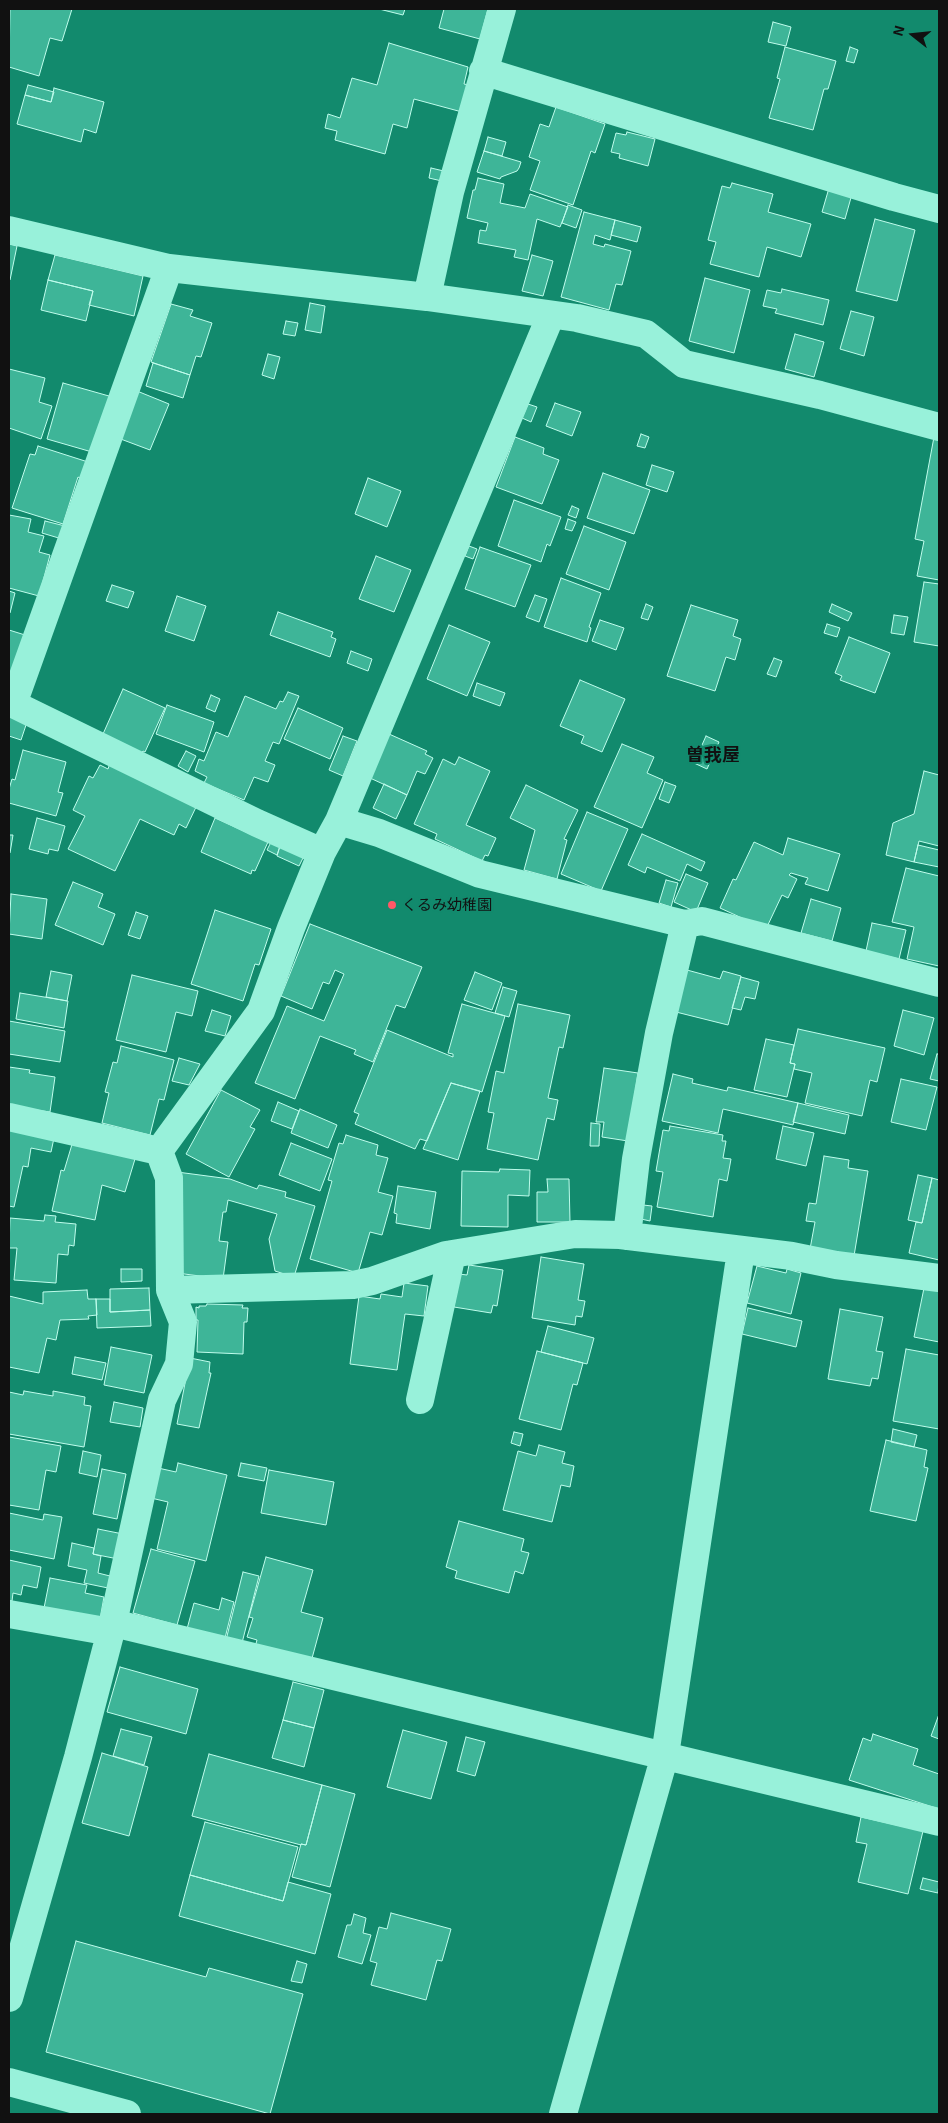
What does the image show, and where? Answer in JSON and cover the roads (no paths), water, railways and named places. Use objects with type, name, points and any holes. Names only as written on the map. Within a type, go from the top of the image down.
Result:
[{"type":"street","points":[[427,297],[450,192],[502,9]]},
{"type":"street","points":[[484,71],[894,197],[939,209]]},
{"type":"street","points":[[9,230],[169,268],[427,297],[550,316],[577,318],[646,334],[684,364],[820,395],[939,427]]},
{"type":"street","points":[[169,268],[11,703],[257,823],[322,852]]},
{"type":"street","points":[[159,1151],[261,1011],[291,928],[322,852],[339,821],[550,316]]},
{"type":"street","points":[[339,821],[378,833],[480,874],[686,924],[702,921],[939,982]]},
{"type":"street","points":[[627,1236],[636,1159],[659,1033],[686,924]]},
{"type":"street","points":[[9,1117],[159,1151]]},
{"type":"street","points":[[9,1998],[78,1757],[112,1628],[162,1400],[179,1364],[183,1322],[170,1290],[169,1178],[159,1151]]},
{"type":"street","points":[[170,1290],[353,1285],[372,1281],[452,1254],[575,1234],[627,1236],[939,1278]]},
{"type":"street","points":[[563,2114],[665,1755],[741,1251]]},
{"type":"street","points":[[420,1400],[452,1254]]},
{"type":"street","points":[[9,1614],[112,1628],[665,1755],[939,1822]]},
{"type":"street","points":[[9,2082],[127,2114]]},
{"type":"place","name":"くるみ幼稚園","points":[[392,905]]},
{"type":"district","name":"曽我屋","points":[[713,755]]}]
